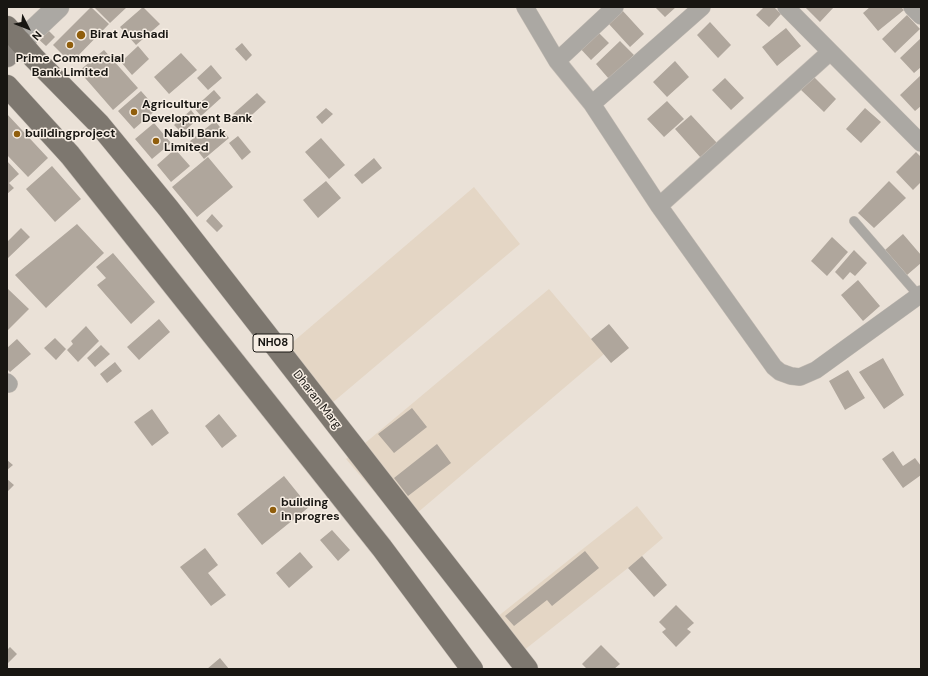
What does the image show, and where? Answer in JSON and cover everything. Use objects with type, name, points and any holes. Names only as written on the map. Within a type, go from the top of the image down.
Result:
[{"type":"main road","name":"Dharan Marg","points":[[12,42],[99,124],[168,208],[527,669]]},
{"type":"main road","points":[[7,86],[70,155],[382,548],[472,669]]},
{"type":"street","points":[[12,42],[58,7]]},
{"type":"street","points":[[525,7],[557,61],[592,104],[659,206],[774,367],[780,372],[791,376],[800,377],[816,370],[920,295]]},
{"type":"street","points":[[557,61],[615,7]]},
{"type":"street","points":[[592,104],[702,7]]},
{"type":"street","points":[[786,7],[921,143]]},
{"type":"street","points":[[912,7],[921,16]]},
{"type":"street","points":[[659,206],[830,52]]},
{"type":"lane","points":[[854,221],[920,295]]},
{"type":"shaded area","points":[[474,187],[520,244],[332,403],[273,359]]},
{"type":"shaded area","points":[[549,289],[604,354],[403,525],[346,459]]},
{"type":"shaded area","points":[[637,506],[663,538],[628,568],[523,651],[497,617]]},
{"type":"building","name":"Birat Aushadi","points":[[91,7],[109,24],[71,63],[53,45]]},
{"type":"building","points":[[94,7],[127,7],[110,23]]},
{"type":"building","points":[[143,7],[160,24],[136,45],[120,27]]},
{"type":"building","points":[[655,7],[676,7],[665,17]]},
{"type":"building","points":[[764,7],[774,7],[781,14],[769,27],[756,15]]},
{"type":"building","points":[[805,7],[834,7],[820,22]]},
{"type":"building","points":[[870,7],[901,7],[904,10],[878,31],[863,13]]},
{"type":"building","points":[[622,10],[644,34],[630,47],[608,23]]},
{"type":"building","points":[[907,15],[920,29],[895,53],[882,39]]},
{"type":"building","points":[[710,22],[731,45],[718,58],[697,35]]},
{"type":"building","points":[[45,27],[55,37],[46,46],[36,37]]},
{"type":"building","points":[[786,28],[801,46],[777,66],[762,47]]},
{"type":"building","points":[[595,29],[609,43],[591,60],[577,45]]},
{"type":"building","points":[[921,38],[921,67],[914,73],[900,58]]},
{"type":"building","points":[[620,41],[634,55],[609,79],[596,64]]},
{"type":"building","points":[[242,43],[252,55],[246,61],[235,49]]},
{"type":"building","points":[[138,46],[149,59],[132,75],[121,62]]},
{"type":"building","points":[[104,50],[138,88],[113,110],[79,71]]},
{"type":"building","points":[[181,53],[197,70],[169,94],[154,77]]},
{"type":"building","points":[[675,61],[689,77],[667,97],[653,82]]},
{"type":"building","points":[[211,65],[222,78],[208,90],[197,78]]},
{"type":"building","points":[[921,75],[921,106],[915,111],[900,95]]},
{"type":"building","points":[[813,76],[836,99],[824,112],[800,89]]},
{"type":"building","points":[[725,78],[744,98],[731,110],[712,90]]},
{"type":"building","points":[[214,90],[221,98],[201,116],[194,108]]},
{"type":"building","points":[[141,91],[157,109],[134,129],[118,111]]},
{"type":"building","points":[[257,93],[266,102],[242,124],[233,114]]},
{"type":"building","points":[[667,101],[684,119],[664,137],[647,119]]},
{"type":"building","points":[[326,108],[333,114],[322,124],[316,117]]},
{"type":"building","points":[[865,108],[881,122],[861,143],[846,129]]},
{"type":"building","points":[[191,110],[198,119],[182,133],[174,125]]},
{"type":"building","name":"buildingproject","points":[[7,114],[48,158],[28,177],[7,155]]},
{"type":"building","points":[[691,115],[717,143],[701,158],[675,129]]},
{"type":"building","points":[[215,121],[229,138],[204,159],[190,141]]},
{"type":"building","points":[[154,123],[171,143],[152,159],[135,139]]},
{"type":"building","points":[[238,136],[251,152],[242,160],[229,143]]},
{"type":"building","points":[[321,138],[345,165],[329,179],[305,152]]},
{"type":"building","points":[[175,149],[190,166],[171,182],[157,165]]},
{"type":"building","points":[[916,152],[921,157],[921,182],[913,190],[896,172]]},
{"type":"building","points":[[208,157],[233,187],[197,217],[172,187]]},
{"type":"building","points":[[374,158],[382,168],[362,184],[354,175]]},
{"type":"building","points":[[7,161],[19,174],[9,183],[14,188],[7,194]]},
{"type":"building","points":[[52,166],[81,199],[55,222],[26,189]]},
{"type":"building","points":[[326,181],[341,198],[318,218],[303,200]]},
{"type":"building","points":[[889,181],[906,198],[874,228],[858,213]]},
{"type":"building","points":[[212,214],[223,226],[217,232],[206,221]]},
{"type":"building","points":[[77,224],[104,253],[46,308],[15,275]]},
{"type":"building","points":[[21,228],[30,237],[7,259],[7,242]]},
{"type":"building","points":[[903,234],[921,255],[921,263],[907,275],[885,250]]},
{"type":"building","points":[[832,237],[848,252],[827,276],[811,261]]},
{"type":"building","points":[[854,250],[867,263],[855,276],[850,272],[843,280],[835,272]]},
{"type":"building","points":[[113,253],[155,302],[131,324],[97,285],[106,278],[96,267]]},
{"type":"building","points":[[858,280],[880,306],[863,321],[841,295]]},
{"type":"building","points":[[8,289],[29,309],[7,331],[7,290]]},
{"type":"building","points":[[159,319],[170,332],[139,360],[127,347]]},
{"type":"building","points":[[609,324],[629,348],[611,363],[591,339]]},
{"type":"building","points":[[86,326],[99,341],[78,362],[67,350],[73,344],[71,341]]},
{"type":"building","points":[[55,338],[66,349],[56,360],[44,348]]},
{"type":"building","points":[[17,339],[31,354],[10,372],[7,369],[7,348]]},
{"type":"building","points":[[101,345],[110,354],[95,367],[87,358]]},
{"type":"building","points":[[883,358],[904,395],[884,409],[859,372]]},
{"type":"building","points":[[115,362],[122,371],[107,383],[100,374]]},
{"type":"building","points":[[848,370],[865,398],[845,410],[829,381]]},
{"type":"building","points":[[412,408],[427,427],[394,453],[378,434]]},
{"type":"building","points":[[152,409],[169,433],[152,446],[134,422]]},
{"type":"building","points":[[219,414],[237,436],[222,448],[205,426]]},
{"type":"building","points":[[437,444],[451,463],[408,496],[394,478]]},
{"type":"building","points":[[893,451],[903,466],[915,458],[921,466],[921,475],[903,488],[882,459]]},
{"type":"building","points":[[7,460],[13,465],[7,470]]},
{"type":"building","name":"building in progres","points":[[284,476],[309,507],[262,545],[237,514]]},
{"type":"building","points":[[7,479],[14,485],[7,492]]},
{"type":"building","points":[[332,530],[350,550],[338,561],[320,540]]},
{"type":"building","points":[[205,548],[218,565],[208,573],[226,595],[211,606],[180,567]]},
{"type":"building","points":[[585,551],[599,568],[552,606],[547,600],[514,626],[505,616]]},
{"type":"building","points":[[300,552],[313,567],[289,588],[276,573]]},
{"type":"building","points":[[642,556],[667,585],[654,597],[628,568]]},
{"type":"building","points":[[676,605],[694,623],[687,629],[691,632],[676,647],[662,632],[666,629],[659,622]]},
{"type":"building","points":[[601,645],[620,664],[614,669],[587,669],[582,664]]},
{"type":"building","points":[[10,647],[17,654],[7,664],[7,650]]},
{"type":"building","points":[[220,658],[229,669],[207,669]]},
{"type":"place","name":"Birat Aushadi","points":[[81,35]]},
{"type":"place","name":"Prime Commercial Bank Limited","points":[[70,45]]},
{"type":"place","name":"Agriculture Development Bank","points":[[134,112]]},
{"type":"place","name":"buildingproject","points":[[17,134]]},
{"type":"place","name":"Nabil Bank Limited","points":[[156,141]]},
{"type":"place","name":"building in progres","points":[[273,510]]}]
